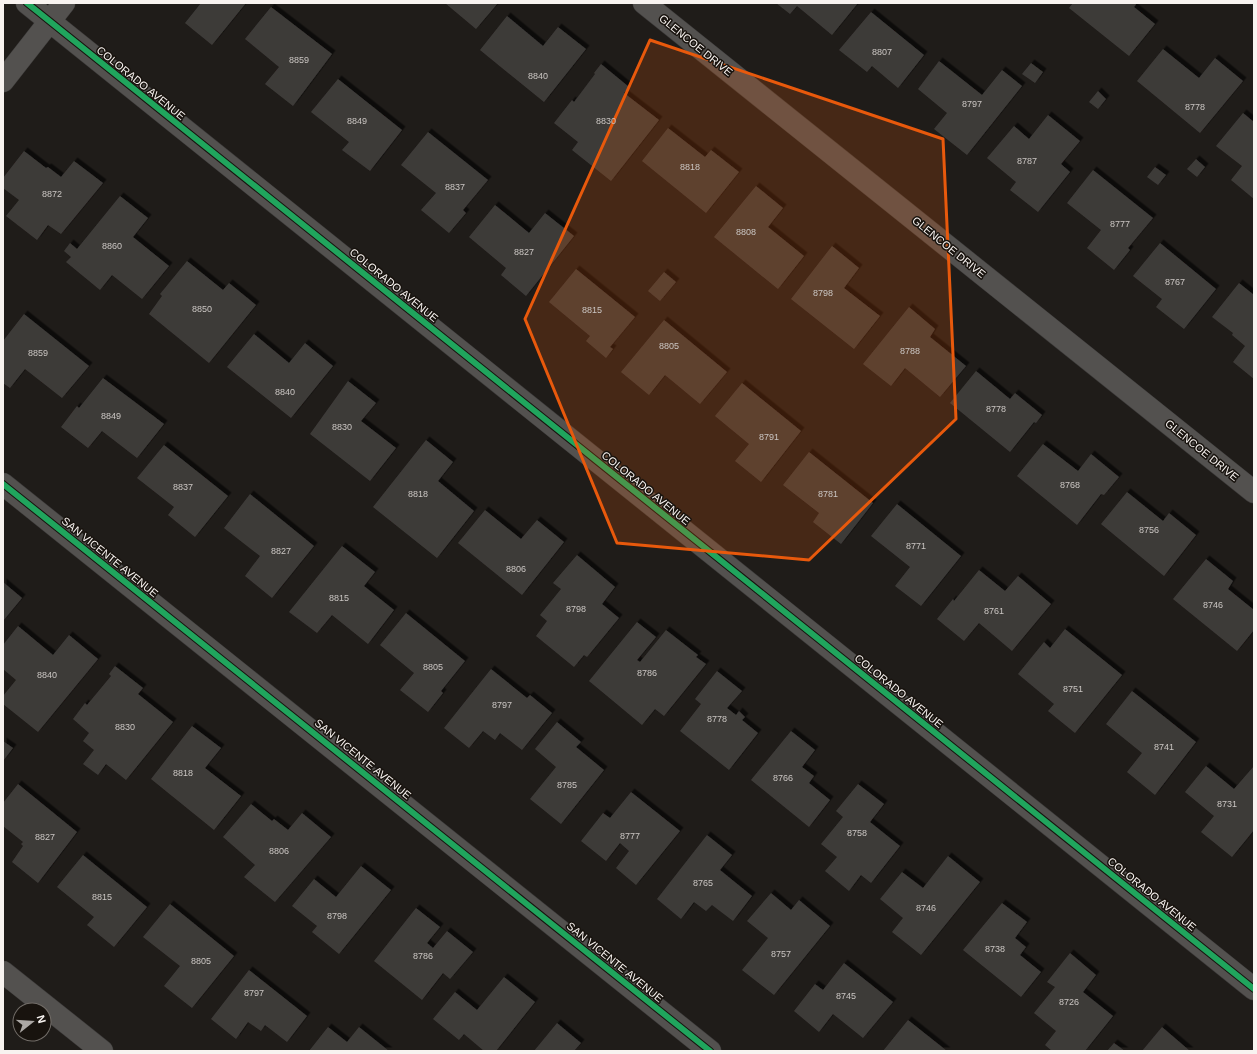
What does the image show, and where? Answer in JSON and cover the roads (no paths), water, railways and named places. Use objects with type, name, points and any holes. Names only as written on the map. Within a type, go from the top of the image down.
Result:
[{"type":"street","name":"COLORADO AVENUE","points":[[27,3],[1254,988]]},
{"type":"street","points":[[3,81],[64,3]]},
{"type":"street","name":"GLENCOE DRIVE","points":[[644,3],[1254,492]]},
{"type":"street","name":"SAN VICENTE AVENUE","points":[[3,484],[710,1051]]},
{"type":"street","points":[[3,972],[102,1051]]}]
